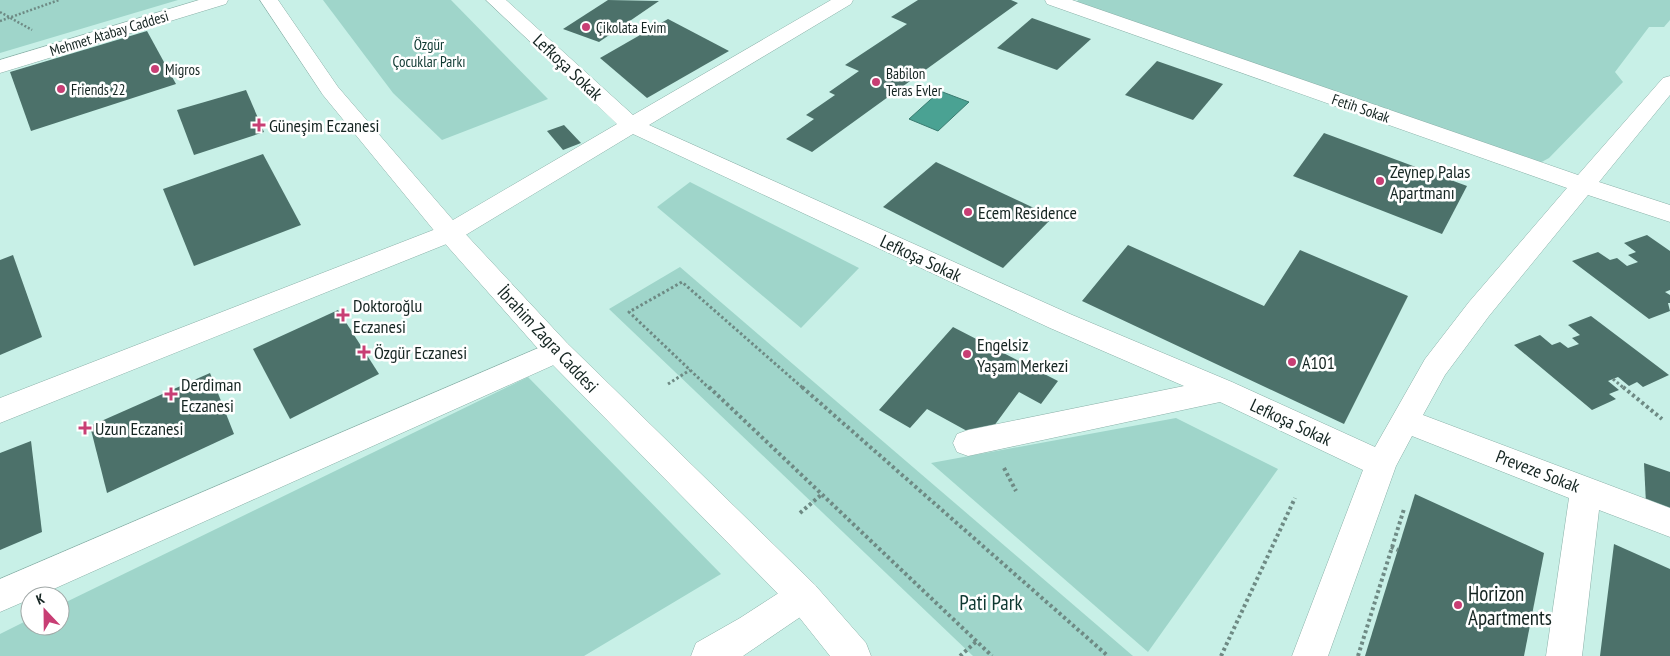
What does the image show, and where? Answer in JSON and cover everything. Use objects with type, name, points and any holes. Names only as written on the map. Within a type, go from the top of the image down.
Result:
[{"type":"street","name":"Mehmet Atabay Caddesi","points":[[0,67],[219,0]]},
{"type":"street","name":"İbrahim Zagra Caddesi","points":[[269,0],[330,90],[450,233],[557,352],[803,596],[853,656]]},
{"type":"street","name":"Lefkoşa Sokak","points":[[495,0],[631,125],[1060,321],[1222,390],[1381,464]]},
{"type":"street","points":[[0,411],[450,233],[844,0]]},
{"type":"street","name":"Fetih Sokak","points":[[1054,0],[1670,214]]},
{"type":"street","points":[[1310,656],[1381,464],[1435,367],[1479,309],[1670,82]]},
{"type":"street","points":[[0,596],[557,352]]},
{"type":"street","points":[[968,443],[1222,390]]},
{"type":"street","name":"Preveze Sokak","points":[[1406,421],[1670,523]]},
{"type":"street","points":[[1564,656],[1586,490]]},
{"type":"street","points":[[709,656],[803,596]]},
{"type":"path","points":[[0,21],[60,0]]},
{"type":"path","points":[[992,656],[629,312],[682,282],[1108,656]]},
{"type":"path","points":[[668,384],[690,370]]},
{"type":"path","points":[[1613,379],[1662,420]]},
{"type":"path","points":[[800,513],[821,495]]},
{"type":"path","points":[[1221,656],[1294,498]]},
{"type":"path","points":[[1358,656],[1406,504]]},
{"type":"path","points":[[1392,547],[1398,550]]},
{"type":"path","points":[[960,656],[977,641]]},
{"type":"green space","points":[[0,0],[178,0],[0,53]]},
{"type":"green space","name":"Özgür Çocuklar Parkı","points":[[323,0],[451,0],[548,99],[442,140],[393,93]]},
{"type":"green space","points":[[1078,0],[1670,0],[1670,20],[1664,27],[1649,27],[1615,72],[1623,82],[1549,158],[1538,164],[1077,2]]},
{"type":"green space","points":[[690,182],[859,268],[801,328],[657,207]]},
{"type":"green space","name":"Pati Park","points":[[680,267],[1133,656],[973,656],[609,309]]},
{"type":"green space","points":[[528,377],[721,574],[584,656],[0,656],[0,634],[20,624],[20,636],[70,636],[70,600]]},
{"type":"green space","points":[[1176,418],[1278,469],[1148,652],[931,463]]},
{"type":"shaded area","points":[[940,91],[969,102],[938,131],[909,119]]},
{"type":"building","points":[[608,0],[659,1],[599,42],[563,29]]},
{"type":"building","name":"Babilon Teras Evler","points":[[918,0],[1011,0],[1018,3],[812,152],[786,139],[814,119],[806,115],[835,95],[829,92],[859,71],[845,65],[907,24],[891,17]]},
{"type":"building","points":[[1032,18],[1091,39],[1057,70],[997,48]]},
{"type":"building","points":[[668,19],[729,51],[647,98],[600,58]]},
{"type":"building","points":[[147,31],[176,84],[31,131],[10,72]]},
{"type":"building","points":[[1157,61],[1223,84],[1193,120],[1125,95]]},
{"type":"building","points":[[246,90],[264,132],[194,155],[177,110]]},
{"type":"building","points":[[564,125],[581,143],[563,150],[547,131]]},
{"type":"building","name":"Zeynep Palas Apartmanı","points":[[1324,133],[1467,186],[1442,234],[1293,176]]},
{"type":"building","points":[[263,154],[301,225],[194,266],[163,189]]},
{"type":"building","name":"Ecem Residence","points":[[936,162],[1053,217],[1003,268],[883,207]]},
{"type":"building","points":[[1647,235],[1670,251],[1670,290],[1665,292],[1670,295],[1670,303],[1668,303],[1670,311],[1649,319],[1572,261],[1598,252],[1610,260],[1617,258],[1627,266],[1638,262],[1628,255],[1636,252],[1624,243]]},
{"type":"building","points":[[1128,245],[1264,306],[1300,250],[1408,296],[1344,424],[1082,301]]},
{"type":"building","points":[[13,255],[42,337],[0,355],[0,260]]},
{"type":"building","points":[[338,310],[379,374],[290,419],[253,349]]},
{"type":"building","points":[[1591,316],[1669,375],[1643,387],[1637,382],[1629,386],[1618,377],[1608,381],[1619,390],[1609,394],[1616,399],[1592,410],[1514,345],[1540,335],[1552,345],[1560,342],[1568,348],[1579,344],[1572,338],[1580,335],[1568,325]]},
{"type":"building","name":"Engelsiz Yaşam Merkezi","points":[[953,327],[1058,381],[1041,404],[1019,392],[991,430],[967,431],[927,409],[910,428],[879,410]]},
{"type":"building","points":[[210,373],[234,434],[107,493],[90,426]]},
{"type":"building","points":[[31,441],[42,532],[0,550],[0,453]]},
{"type":"building","points":[[1644,463],[1670,472],[1670,512],[1646,504]]},
{"type":"building","name":"Horizon Apartments","points":[[1415,494],[1544,553],[1524,656],[1365,656]]},
{"type":"building","points":[[1614,544],[1670,569],[1670,656],[1600,656]]},
{"type":"place","name":"Çikolata Evim","points":[[586,27]]},
{"type":"place","name":"Migros","points":[[155,69]]},
{"type":"place","name":"Babilon Teras Evler","points":[[876,82]]},
{"type":"place","name":"Friends 22","points":[[61,89]]},
{"type":"place","name":"Güneşim Eczanesi","points":[[259,125]]},
{"type":"place","name":"Zeynep Palas Apartmanı","points":[[1380,181]]},
{"type":"place","name":"Ecem Residence","points":[[968,212]]},
{"type":"place","name":"Doktoroğlu Eczanesi","points":[[343,315]]},
{"type":"place","name":"Özgür Eczanesi","points":[[364,352]]},
{"type":"place","name":"Engelsiz Yaşam Merkezi","points":[[967,354]]},
{"type":"place","name":"A101","points":[[1292,362]]},
{"type":"place","name":"Derdiman Eczanesi","points":[[171,394]]},
{"type":"place","name":"Uzun Eczanesi","points":[[85,428]]},
{"type":"place","name":"Horizon Apartments","points":[[1458,605]]}]
